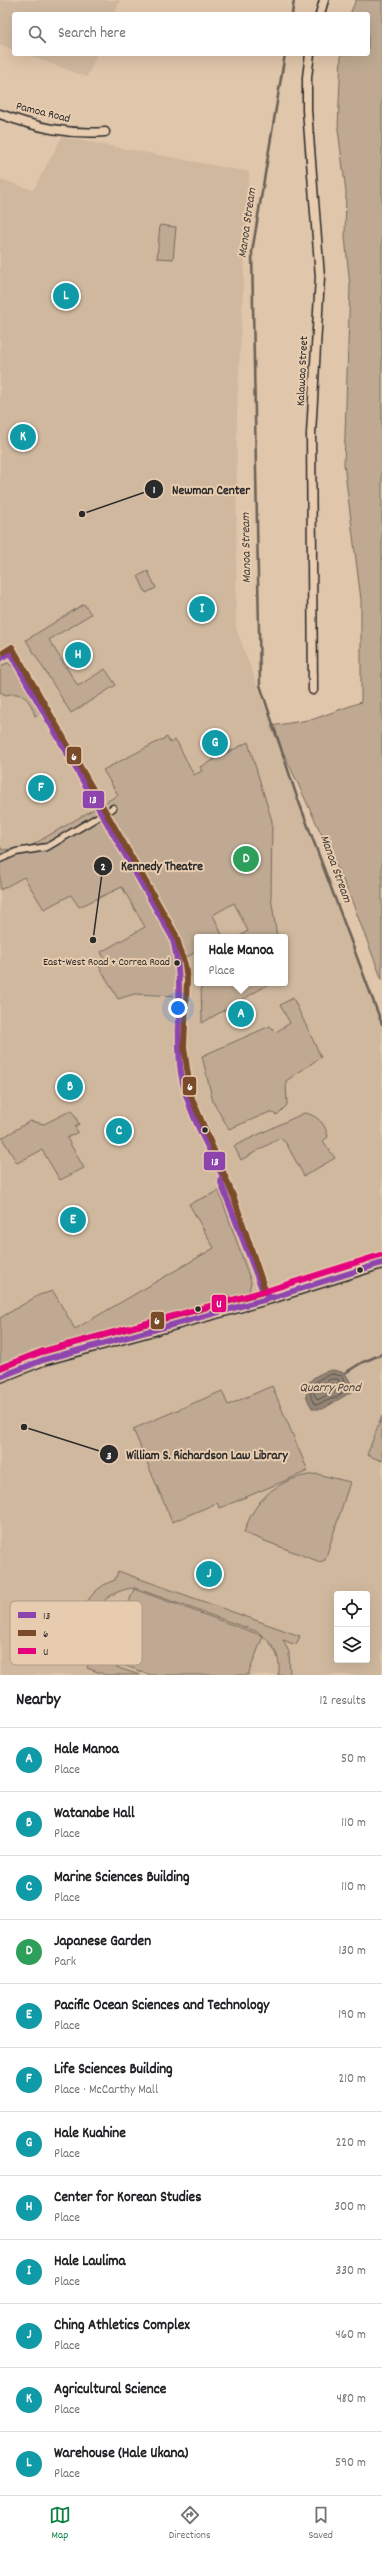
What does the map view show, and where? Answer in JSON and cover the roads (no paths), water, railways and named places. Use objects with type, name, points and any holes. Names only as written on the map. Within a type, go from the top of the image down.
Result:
[{"type":"street","points":[[321,12],[324,0]]},
{"type":"street","name":"Kalawao Street","points":[[310,56],[306,77],[307,110],[320,277],[311,434],[313,690]]},
{"type":"street","name":"Pamoa Road","points":[[0,114],[34,126],[67,133],[105,132]]},
{"type":"street","points":[[0,859],[16,852],[47,847],[113,808]]},
{"type":"street","points":[[0,1377],[43,1360],[271,1298],[382,1263]]},
{"type":"water","name":"Quarry Pond","points":[[333,1370],[345,1373],[352,1385],[351,1392],[323,1409],[313,1409],[306,1395],[306,1388],[318,1375]]},
{"type":"waterway","name":"Manoa Stream","points":[[292,12],[294,0]]},
{"type":"waterway","name":"Manoa Stream","points":[[285,56],[252,252],[260,685],[296,794],[382,1024]]},
{"type":"waterway","points":[[345,1373],[361,1363],[382,1354]]},
{"type":"place","name":"Warehouse (Hale Ukana)","points":[[66,296]]},
{"type":"place","name":"Agricultural Science","points":[[23,437]]},
{"type":"place","name":"Newman Center","points":[[82,514]]},
{"type":"place","name":"Hale Laulima","points":[[202,609]]},
{"type":"place","name":"Center for Korean Studies","points":[[78,655]]},
{"type":"place","name":"Hale Kuahine","points":[[215,743]]},
{"type":"place","name":"Life Sciences Building","points":[[41,788]]},
{"type":"place","name":"Japanese Garden","points":[[246,859]]},
{"type":"place","name":"Kennedy Theatre","points":[[93,940]]},
{"type":"place","name":"East-West Road + Correa Road","points":[[177,963]]},
{"type":"place","name":"Hale Manoa","points":[[241,1014]]},
{"type":"place","name":"Watanabe Hall","points":[[70,1087]]},
{"type":"place","name":"Marine Sciences Building","points":[[119,1131]]},
{"type":"place","name":"Pacific Ocean Sciences and Technology","points":[[73,1220]]},
{"type":"place","name":"William S. Richardson Law Library","points":[[24,1427]]},
{"type":"place","name":"Ching Athletics Complex","points":[[209,1574]]}]
